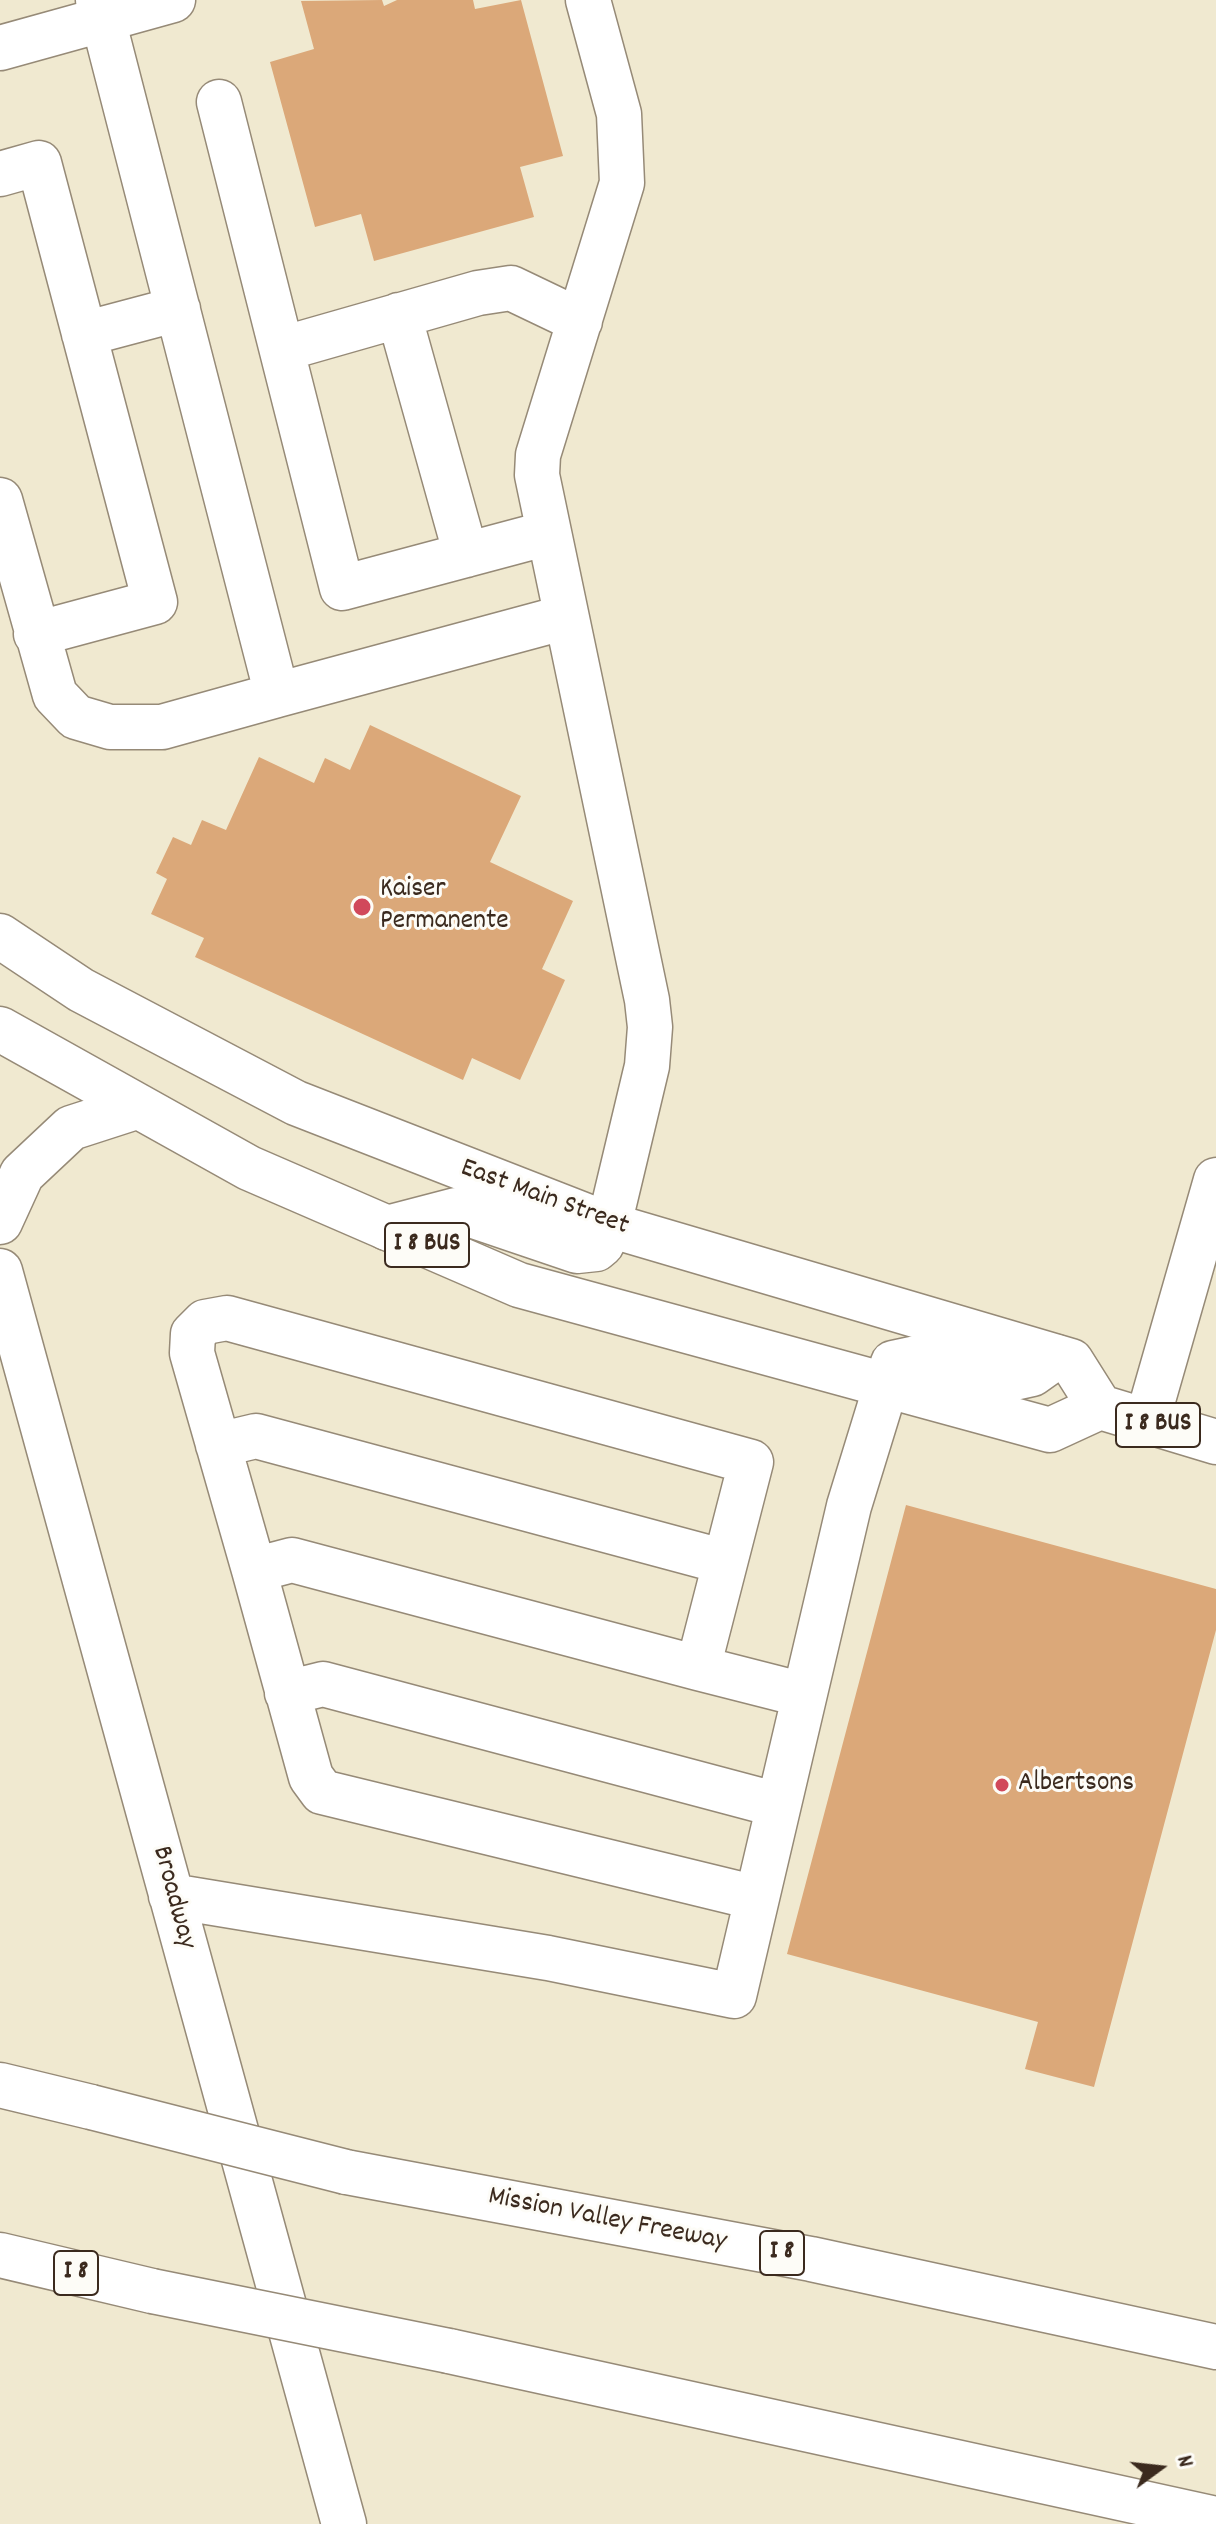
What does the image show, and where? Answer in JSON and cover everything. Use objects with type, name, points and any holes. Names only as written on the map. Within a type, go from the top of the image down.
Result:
[{"type":"main road","points":[[0,48],[101,10],[173,0]]},
{"type":"main road","points":[[387,1228],[456,1210],[577,1251],[596,1249],[602,1244],[609,1225],[647,1066],[650,1027],[537,475],[538,455],[622,183],[619,114],[588,0]]},
{"type":"main road","points":[[101,10],[277,695]]},
{"type":"main road","points":[[219,102],[342,588],[548,533]]},
{"type":"main road","points":[[0,174],[39,163],[155,602],[36,634]]},
{"type":"main road","points":[[282,349],[478,293],[511,288],[580,321]]},
{"type":"main road","points":[[84,334],[178,309]]},
{"type":"main road","points":[[399,315],[466,555]]},
{"type":"main road","points":[[0,500],[55,695],[76,717],[110,727],[162,727],[566,617]]},
{"type":"main road","name":"East Main Street","points":[[0,936],[81,990],[296,1103],[609,1225],[1071,1361],[1100,1407]]},
{"type":"main road","name":"I 8 BUS","points":[[0,1029],[249,1168],[519,1285],[1050,1430],[1100,1407],[1216,1442]]},
{"type":"main road","points":[[0,1222],[22,1174],[71,1128],[136,1107]]},
{"type":"main road","points":[[1147,1421],[1202,1279],[1216,1180]]},
{"type":"main road","name":"Broadway","points":[[0,1271],[344,2524]]},
{"type":"main road","points":[[698,1668],[751,1462],[227,1318],[205,1322],[193,1334],[192,1353],[287,1693],[311,1777],[322,1792],[757,1898]]},
{"type":"main road","points":[[171,1896],[548,1958],[734,1996],[849,1506],[893,1363],[906,1357],[921,1357],[1014,1378],[1032,1374],[1056,1357]]},
{"type":"main road","points":[[218,1445],[256,1436],[725,1562]]},
{"type":"main road","points":[[254,1570],[292,1560],[804,1695]]},
{"type":"main road","points":[[287,1693],[323,1684],[778,1805]]},
{"type":"main road","name":"Mission Valley Freeway","points":[[0,2085],[346,2172],[811,2259],[1216,2347]]},
{"type":"main road","name":"I 8","points":[[0,2255],[152,2291],[449,2351],[1216,2519]]},
{"type":"main road","points":[[1089,2492],[1202,2524]]},
{"type":"building","points":[[382,0],[384,6],[397,0],[473,0],[475,9],[521,0],[563,156],[520,167],[534,217],[374,261],[361,214],[315,227],[270,62],[314,49],[301,1]]},
{"type":"building","name":"Kaiser Permanente","points":[[370,725],[521,796],[490,862],[573,901],[542,969],[565,980],[520,1080],[472,1058],[463,1080],[195,957],[204,938],[151,914],[167,879],[156,873],[173,837],[191,845],[202,820],[226,830],[259,757],[314,783],[325,758],[350,770]]},
{"type":"building","points":[[906,1505],[1216,1589],[1216,1630],[1094,2087],[1025,2069],[1038,2022],[787,1954]]},
{"type":"place","name":"Kaiser Permanente","points":[[362,907]]},
{"type":"place","name":"Albertsons","points":[[1002,1785]]}]
